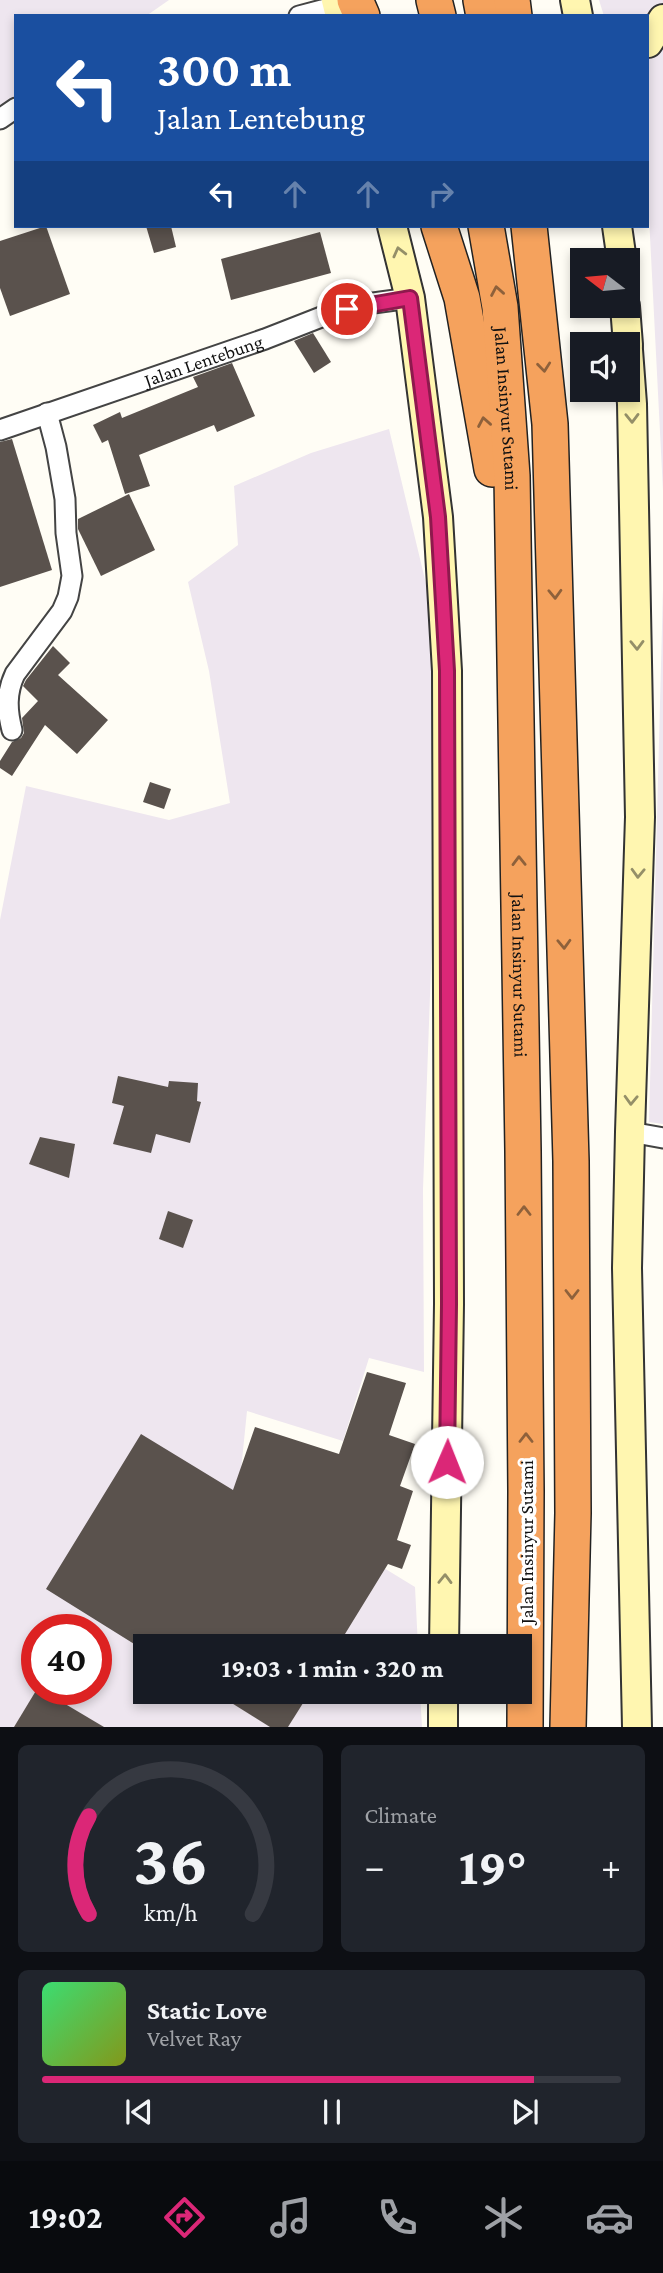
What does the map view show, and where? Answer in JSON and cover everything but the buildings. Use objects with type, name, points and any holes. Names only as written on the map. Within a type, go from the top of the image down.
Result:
[{"type":"highway","points":[[440,228],[462,298],[493,475],[517,684]]},
{"type":"highway","name":"Jalan Insinyur Sutami","points":[[486,228],[500,307],[512,476],[526,1464],[525,1727]]},
{"type":"highway","name":"Jalan Insinyur Sutami","points":[[529,228],[550,424],[569,1119],[573,1513],[568,1727]]},
{"type":"street","points":[[309,14],[346,7]]},
{"type":"street","points":[[649,41],[663,19]]},
{"type":"street","points":[[392,228],[410,298],[438,517],[447,671],[449,1304],[444,1634]]},
{"type":"street","points":[[617,228],[620,248]]},
{"type":"street","name":"Jalan Lentebung","points":[[0,430],[265,339],[329,314],[366,304],[410,298]]},
{"type":"street","points":[[631,402],[640,817],[627,1268],[637,1727]]},
{"type":"street","points":[[12,730],[7,711],[10,685],[15,674],[62,611],[72,576],[65,499],[47,414]]},
{"type":"street","points":[[629,1132],[663,1138]]},
{"type":"street","points":[[443,1704],[443,1727]]},
{"type":"shaded area","points":[[0,0],[169,0],[149,14],[14,14],[14,107],[0,117]]},
{"type":"shaded area","points":[[599,0],[663,0],[663,491],[649,217],[649,14],[603,14]]},
{"type":"shaded area","points":[[389,429],[432,609],[436,829],[423,1189],[424,1372],[369,1358],[343,1441],[247,1411],[240,1480],[415,1587],[417,1634],[133,1634],[133,1704],[421,1704],[422,1727],[0,1727],[0,920],[26,786],[169,820],[230,803],[209,671],[188,582],[238,545],[234,486],[311,453]]},
{"type":"shaded area","points":[[663,589],[663,1124],[649,1122]]},
{"type":"route","points":[[347,309],[410,298],[438,517],[447,671],[447,1462]]}]
